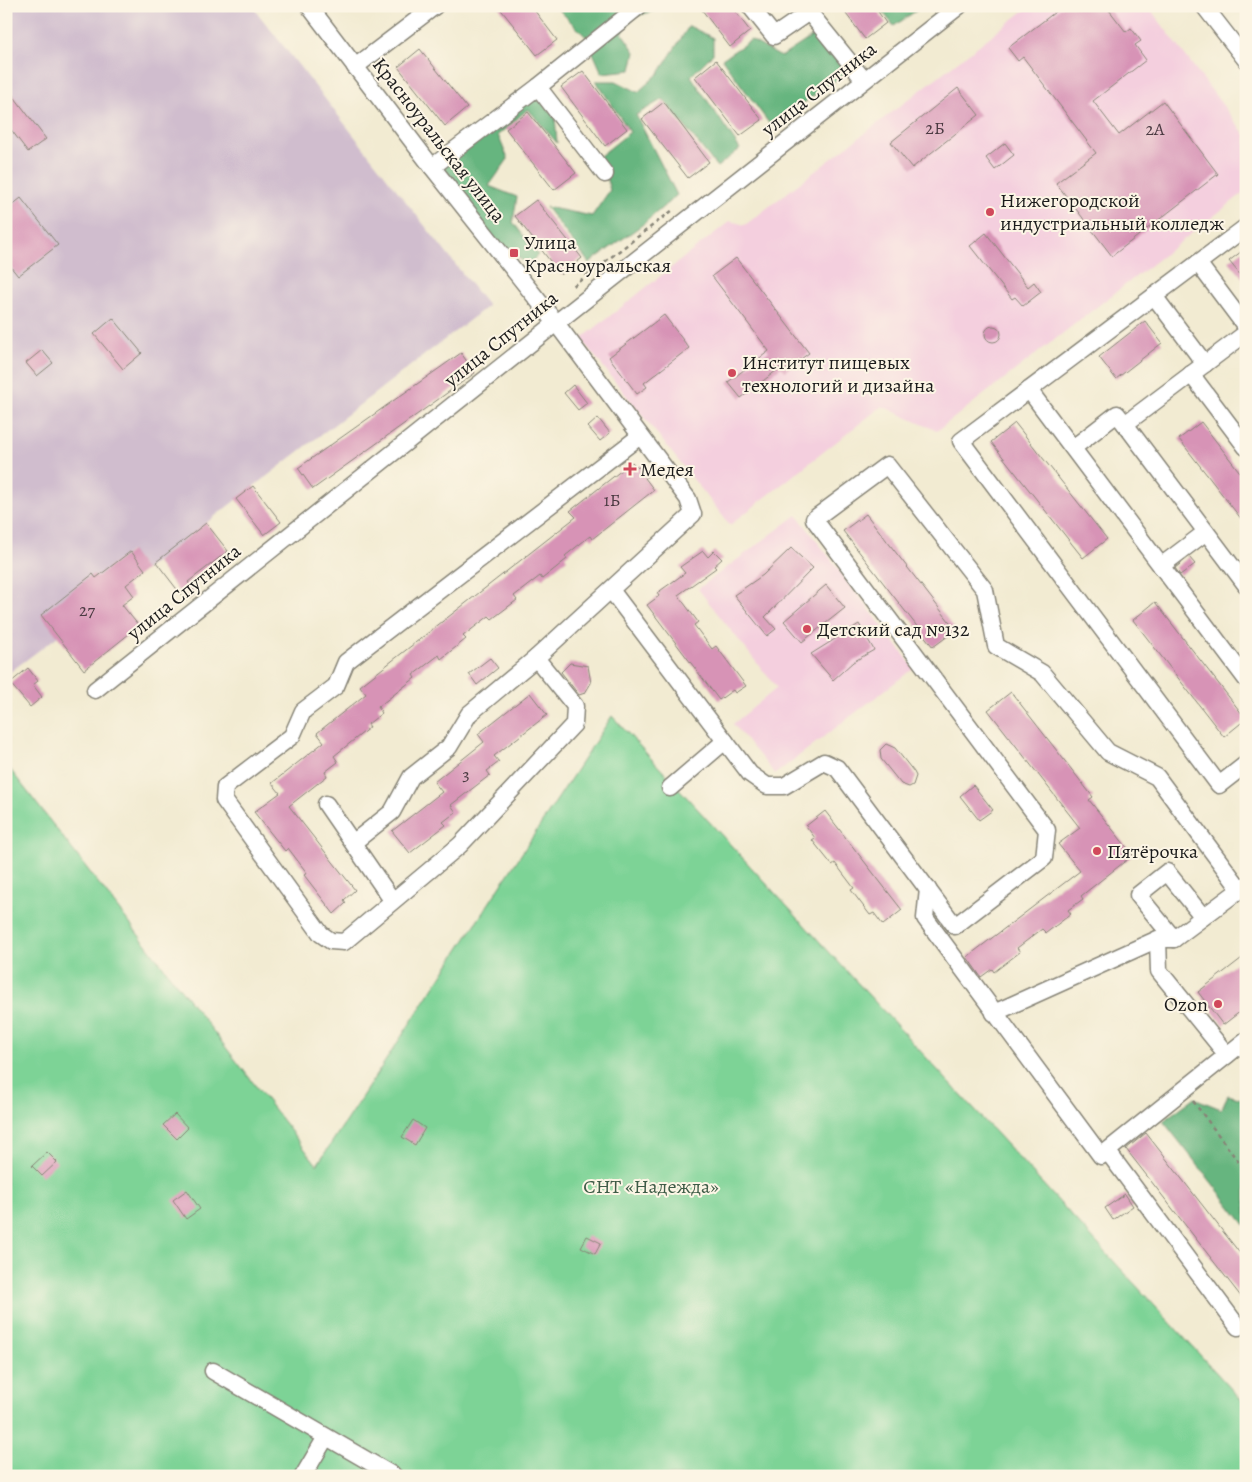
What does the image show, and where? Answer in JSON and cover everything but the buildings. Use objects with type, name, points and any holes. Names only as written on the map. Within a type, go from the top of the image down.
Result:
[{"type":"street","name":"Красноуральская улица","points":[[310,6],[432,167],[556,322],[688,499],[693,514],[611,590]]},
{"type":"street","points":[[355,66],[436,6]]},
{"type":"street","points":[[432,167],[538,87],[639,6]]},
{"type":"street","points":[[750,6],[774,36],[809,12],[864,80]]},
{"type":"street","name":"улица Спутника","points":[[95,690],[556,322],[958,6]]},
{"type":"street","points":[[1204,6],[1246,60]]},
{"type":"street","points":[[538,87],[605,174]]},
{"type":"street","points":[[1246,227],[961,441],[1218,785],[1246,764]]},
{"type":"street","points":[[1198,263],[1246,327]]},
{"type":"street","points":[[1154,296],[1205,364]]},
{"type":"street","points":[[1125,424],[1246,334]]},
{"type":"street","points":[[1191,374],[1246,447]]},
{"type":"street","points":[[1029,390],[1246,679]]},
{"type":"street","points":[[1073,448],[1117,414],[1246,585]]},
{"type":"street","points":[[536,658],[575,706],[574,724],[460,845],[344,942],[331,941],[321,934],[224,800],[225,787],[292,736],[303,711],[336,686],[346,662],[640,436]]},
{"type":"street","points":[[354,842],[392,812],[411,777],[449,747],[468,714],[536,658],[611,590],[750,774],[767,786],[784,786],[824,762],[837,768],[956,926],[1044,858],[1047,830],[814,519],[887,465],[985,590],[996,646],[1042,673],[1108,752],[1157,777],[1243,887],[1203,917],[1166,939],[994,1013]]},
{"type":"street","points":[[1161,566],[1206,532]]},
{"type":"street","points":[[670,788],[725,741]]},
{"type":"street","points":[[326,804],[354,842],[392,900]]},
{"type":"street","points":[[1203,917],[1167,872],[1138,895],[1166,939],[1159,971],[1227,1056]]},
{"type":"street","points":[[928,889],[925,918],[1101,1156],[1246,1040]]},
{"type":"street","points":[[1108,1152],[1238,1327]]},
{"type":"street","points":[[213,1371],[394,1476]]},
{"type":"street","points":[[303,1476],[326,1437]]},
{"type":"path","points":[[1184,1090],[1246,1172]]},
{"type":"shaded area","points":[[6,6],[252,6],[488,306],[145,570],[130,551],[96,578],[58,636],[6,675]]},
{"type":"shaded area","name":"Нижегородской индустриальный колледж","points":[[1030,6],[1148,6],[1246,136],[1246,191],[937,431],[882,406],[730,525],[581,339],[730,221],[745,225]]},
{"type":"shaded area","name":"Детский сад №132","points":[[797,515],[914,668],[775,774],[733,724],[777,688],[698,589]]},
{"type":"green space","points":[[564,6],[669,6],[634,17],[622,33],[635,52],[631,70],[602,73],[586,37],[560,11]]},
{"type":"green space","points":[[878,6],[919,6],[920,8],[894,26]]},
{"type":"green space","points":[[689,26],[713,38],[713,54],[691,76],[740,149],[717,167],[663,99],[636,115],[677,195],[642,225],[589,263],[546,207],[592,216],[610,190],[600,156],[630,132],[596,81],[616,81],[638,92],[659,73]]},
{"type":"green space","points":[[813,36],[831,37],[847,72],[771,126],[722,59],[751,40],[781,57]]},
{"type":"green space","points":[[534,95],[555,116],[557,143],[528,109],[498,135],[508,159],[489,186],[517,197],[513,222],[538,255],[528,265],[487,233],[442,169]]},
{"type":"green space","name":"СНТ «Надежда»","points":[[612,716],[1246,1405],[1246,1476],[6,1476],[6,764],[317,1165]]},
{"type":"green space","points":[[1228,1095],[1246,1100],[1246,1226],[1163,1121],[1194,1098],[1221,1109]]},
{"type":"place","name":"Нижегородской индустриальный колледж","points":[[990,212]]},
{"type":"place","name":"Улица Красноуральская","points":[[514,253]]},
{"type":"place","name":"Институт пищевых технологий и дизайна","points":[[732,373]]},
{"type":"place","name":"Медея","points":[[630,469]]},
{"type":"place","name":"Детский сад №132","points":[[807,629]]},
{"type":"place","name":"Пятёрочка","points":[[1097,851]]},
{"type":"place","name":"Ozon","points":[[1218,1004]]}]
